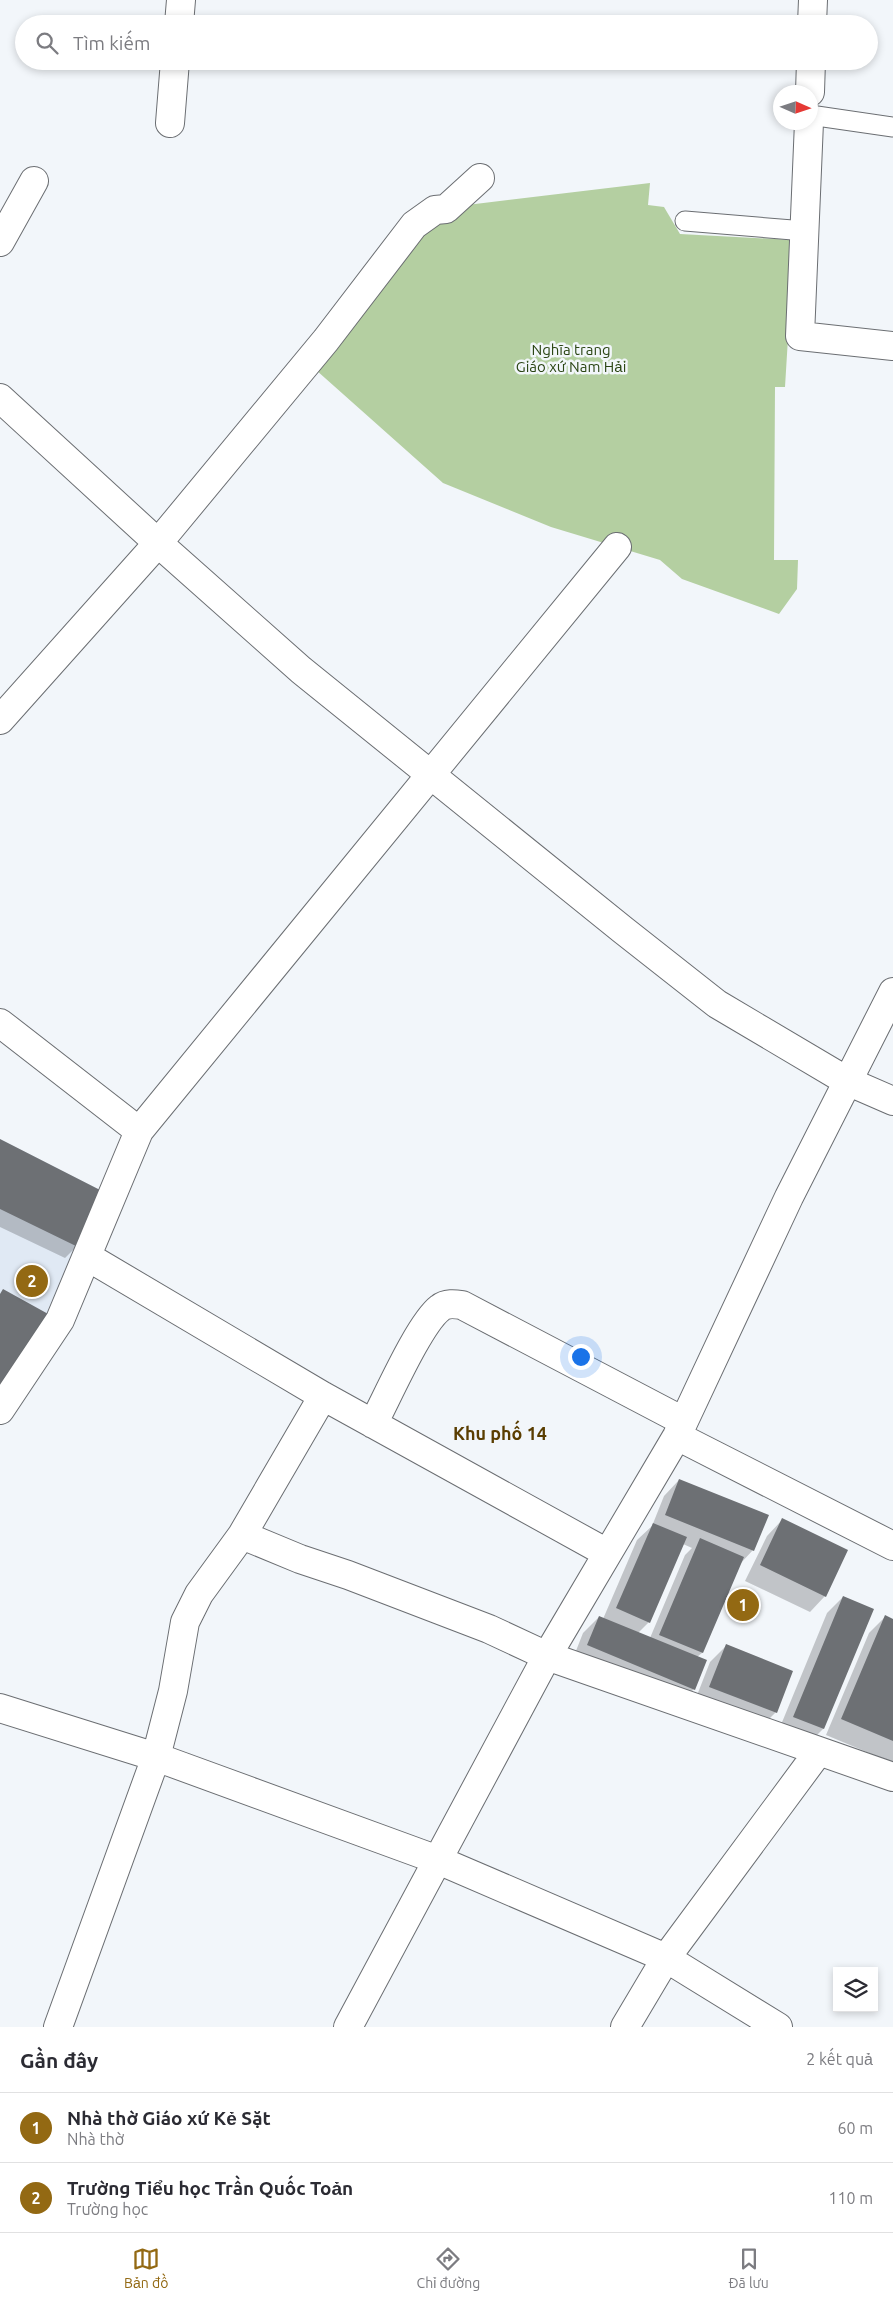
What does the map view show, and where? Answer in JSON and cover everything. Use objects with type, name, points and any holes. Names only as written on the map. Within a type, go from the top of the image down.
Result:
[{"type":"street","points":[[180,15],[181,0]]},
{"type":"street","points":[[812,15],[813,0]]},
{"type":"street","points":[[170,123],[174,70]]},
{"type":"street","points":[[810,85],[811,70]]},
{"type":"street","points":[[809,130],[800,336],[893,346]]},
{"type":"street","points":[[0,720],[158,543],[326,340],[414,225],[435,210],[446,209],[480,178]]},
{"type":"street","points":[[0,242],[34,181]]},
{"type":"street","points":[[0,398],[158,543],[301,670],[717,1004],[848,1081],[893,1101]]},
{"type":"street","points":[[0,1410],[60,1320],[88,1257],[139,1131],[617,547]]},
{"type":"street","points":[[348,2027],[547,1656],[680,1428],[789,1197],[893,992]]},
{"type":"street","points":[[0,1023],[139,1131]]},
{"type":"street","points":[[88,1257],[323,1396],[607,1552]]},
{"type":"street","points":[[373,1424],[426,1322],[441,1307],[450,1304],[462,1305],[893,1546]]},
{"type":"street","points":[[58,2027],[156,1757],[173,1691],[185,1622],[199,1594],[242,1535],[323,1396]]},
{"type":"street","points":[[242,1535],[300,1560],[348,1575],[489,1629],[547,1656],[893,1777]]},
{"type":"street","points":[[0,1708],[156,1757],[438,1860],[666,1958],[778,2027]]},
{"type":"street","points":[[625,2027],[666,1958],[819,1751]]},
{"type":"lane","points":[[818,116],[893,127]]},
{"type":"lane","points":[[685,221],[805,231]]},
{"type":"shaded area","points":[[0,1139],[102,1191],[50,1315],[0,1389]]},
{"type":"green space","name":"Nghĩa trang Giáo xứ Nam Hải","points":[[650,183],[648,205],[664,207],[680,234],[794,240],[785,387],[775,387],[774,560],[798,560],[797,589],[779,614],[682,579],[660,560],[551,527],[443,483],[316,370],[421,234],[467,205]]},
{"type":"building","points":[[0,1139],[102,1191],[78,1247],[0,1209]]},
{"type":"building","points":[[3,1289],[50,1315],[0,1389],[0,1294]]},
{"type":"building","points":[[679,1479],[769,1515],[754,1551],[665,1515]]},
{"type":"building","points":[[782,1518],[848,1550],[826,1597],[760,1565]]},
{"type":"building","points":[[653,1523],[687,1537],[650,1623],[616,1608]]},
{"type":"building","points":[[700,1538],[744,1557],[703,1653],[659,1635]]},
{"type":"building","points":[[843,1596],[874,1609],[824,1729],[793,1717]]},
{"type":"building","points":[[885,1615],[893,1619],[893,1741],[841,1719]]},
{"type":"building","points":[[599,1616],[707,1660],[695,1690],[587,1645]]},
{"type":"building","points":[[726,1644],[793,1671],[777,1713],[709,1687]]},
{"type":"place","name":"Trường Tiểu học Trần Quốc Toản","points":[[32,1281]]},
{"type":"place","name":"Nhà thờ Giáo xứ Kẻ Sặt","points":[[743,1605]]},
{"type":"district","name":"Khu phố 14","points":[[500,1433]]}]
